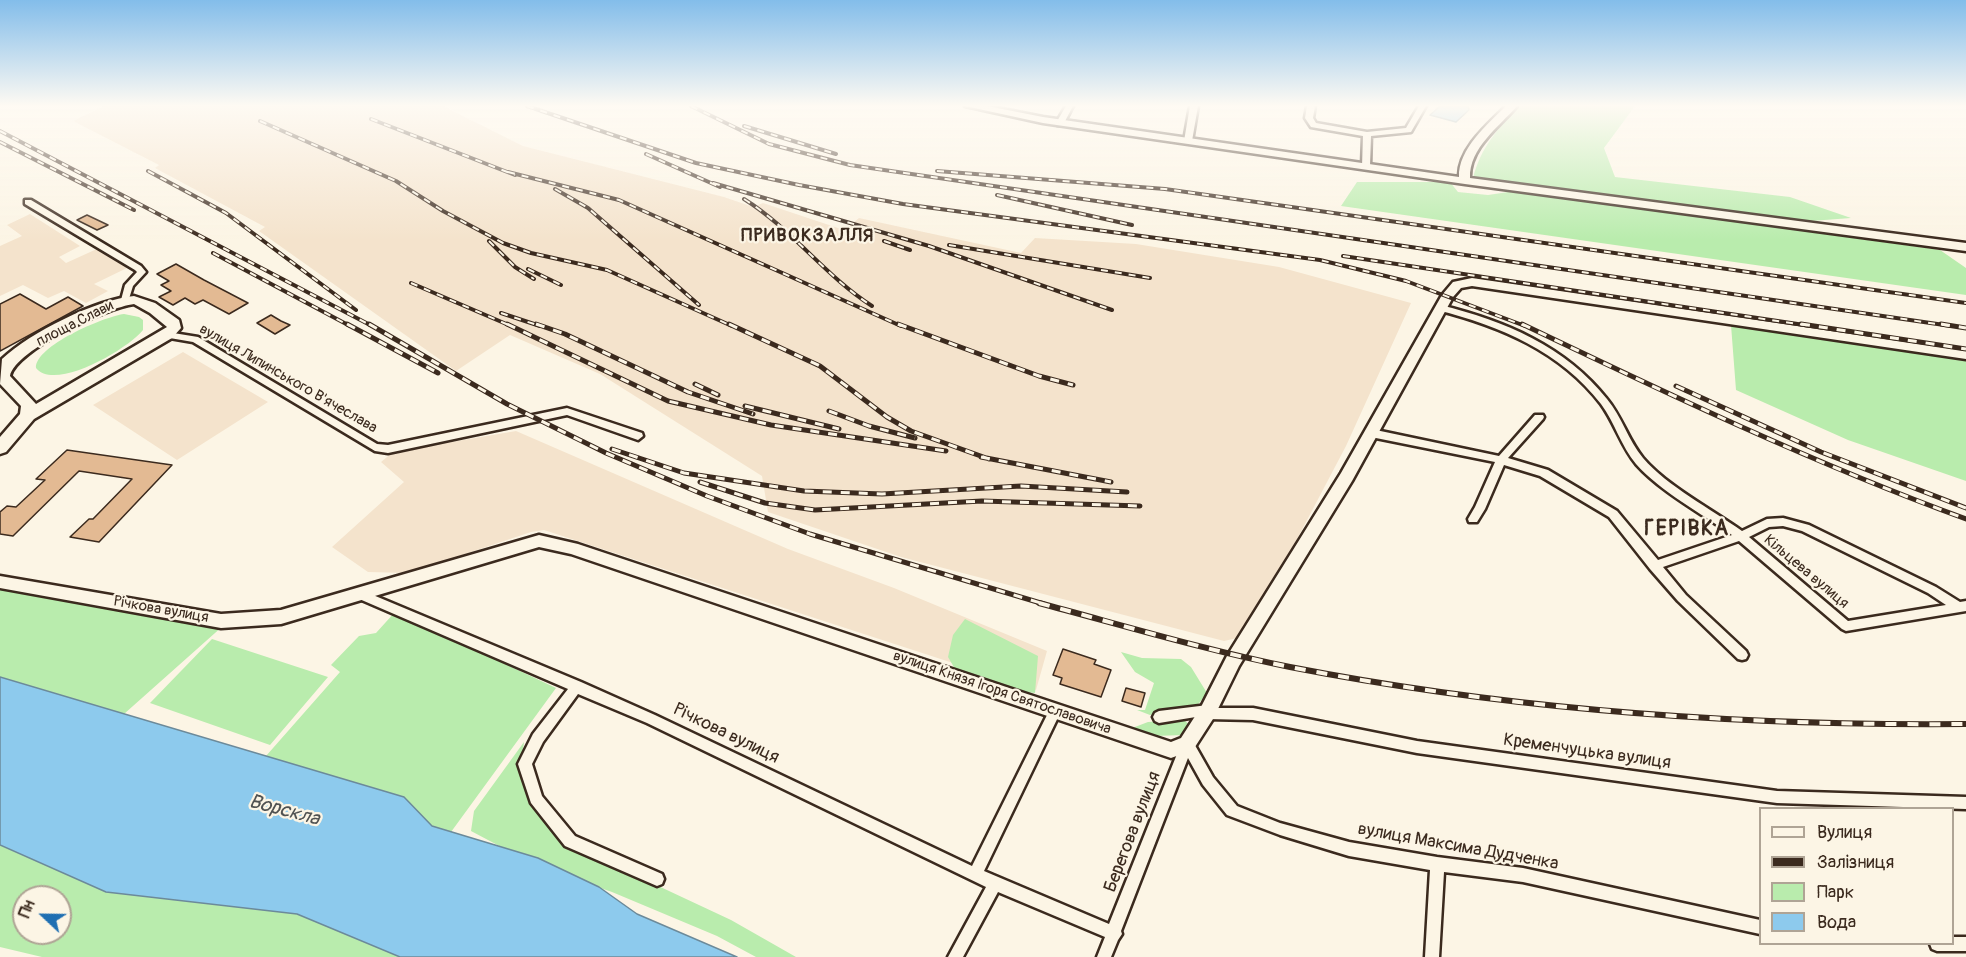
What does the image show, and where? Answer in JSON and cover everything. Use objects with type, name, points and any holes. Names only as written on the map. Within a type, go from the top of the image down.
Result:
[{"type":"main road","name":"площа Слави","points":[[28,415],[29,405],[2,377],[4,368],[10,360],[99,309],[125,300],[142,302],[174,323],[174,328],[166,335]]},
{"type":"main road","points":[[0,448],[28,415],[166,335]]},
{"type":"street","points":[[1257,151],[1465,181],[1966,247]]},
{"type":"street","points":[[1366,151],[1366,166]]},
{"type":"street","points":[[1465,181],[1467,164],[1475,151]]},
{"type":"street","points":[[27,202],[142,272],[129,285],[125,300]]},
{"type":"street","points":[[1187,744],[1207,712],[1233,661],[1347,477],[1444,302],[1457,285],[1472,282],[1966,355]]},
{"type":"street","name":"Кільцева вулиця","points":[[1444,302],[1469,315],[1538,342],[1567,362],[1606,404],[1646,467],[1740,537],[1846,626],[1963,607]]},
{"type":"street","name":"вулиця Липинського В'ячеслава","points":[[166,335],[195,339],[375,447],[388,449],[567,411],[638,436]]},
{"type":"street","points":[[1473,519],[1480,509],[1501,460],[1539,417]]},
{"type":"street","points":[[1371,433],[1501,460],[1545,473],[1613,514],[1682,598],[1742,655]]},
{"type":"street","name":"Кільцева вулиця","points":[[1740,537],[1767,523],[1783,522],[1805,528],[1963,607]]},
{"type":"street","points":[[1654,566],[1740,537]]},
{"type":"street","name":"вулиця Князя Ігоря Святославовича","points":[[322,607],[539,541],[583,552],[1171,750],[1187,744]]},
{"type":"street","name":"Річкова вулиця","points":[[0,582],[220,621],[281,617],[322,607]]},
{"type":"street","name":"Річкова вулиця","points":[[361,595],[578,686],[995,884]]},
{"type":"street","points":[[578,686],[538,738],[525,764],[536,799],[570,842],[657,879]]},
{"type":"street","points":[[975,875],[1055,711]]},
{"type":"street","name":"Кременчуцька вулиця","points":[[1159,717],[1207,712],[1253,714],[1417,747],[1777,797],[1966,803]]},
{"type":"street","name":"вулиця Максима Дудченка","points":[[1187,744],[1208,781],[1232,811],[1280,829],[1349,849],[1522,875],[1759,927]]},
{"type":"street","name":"Берегова вулиця","points":[[1104,957],[1115,934],[1187,744]]},
{"type":"street","points":[[1432,957],[1437,864]]},
{"type":"street","points":[[955,957],[995,884],[1115,934]]},
{"type":"shaded area","points":[[131,151],[541,151],[724,197],[753,207],[763,203],[844,230],[859,218],[1021,253],[1035,238],[1136,244],[1279,267],[1411,303],[1346,446],[1246,636],[1224,641],[901,557],[768,512],[762,476],[600,374],[510,335],[456,371],[259,231],[265,227],[155,168],[159,165]]},
{"type":"shaded area","points":[[30,214],[80,246],[59,257],[66,263],[99,248],[127,268],[94,284],[108,291],[86,303],[64,291],[48,298],[23,285],[0,296],[0,246],[22,236],[7,225]]},
{"type":"shaded area","points":[[183,352],[268,402],[177,460],[93,405]]},
{"type":"shaded area","points":[[516,431],[788,549],[894,588],[1047,651],[1036,690],[544,530],[531,532],[408,573],[368,572],[332,547],[404,482],[381,462],[393,452]]},
{"type":"green space","points":[[1484,151],[1605,151],[1615,177],[1790,197],[1851,218],[1798,222],[1473,178]]},
{"type":"green space","points":[[1357,182],[1450,182],[1458,192],[1488,195],[1515,191],[1940,250],[1966,268],[1966,295],[1341,206]]},
{"type":"green space","points":[[124,314],[143,320],[143,330],[108,357],[74,372],[59,375],[45,374],[36,368],[39,359],[58,342],[101,321]]},
{"type":"green space","points":[[1731,325],[1966,360],[1966,481],[1848,440],[1736,390]]},
{"type":"green space","points":[[0,588],[224,625],[124,714],[0,677]]},
{"type":"green space","points":[[395,612],[556,688],[451,832],[432,826],[404,797],[266,756],[340,672],[331,665],[359,636],[376,633]]},
{"type":"green space","points":[[965,619],[1038,656],[1035,693],[1017,691],[955,669],[948,657],[953,635]]},
{"type":"green space","points":[[212,639],[328,677],[270,745],[150,703]]},
{"type":"green space","points":[[1121,652],[1142,658],[1181,659],[1191,667],[1207,693],[1196,707],[1150,715],[1137,710],[1145,710],[1154,683],[1135,672]]},
{"type":"green space","points":[[1184,720],[1192,727],[1184,735],[1154,736],[1127,730],[1148,722]]},
{"type":"green space","points":[[524,742],[520,774],[560,840],[731,920],[796,957],[756,957],[717,936],[612,892],[539,867],[471,831],[474,811]]},
{"type":"green space","points":[[0,845],[106,892],[297,914],[400,957],[42,957],[0,947]]},
{"type":"water","name":"Ворскла","points":[[0,677],[404,797],[432,826],[538,858],[599,887],[637,914],[737,957],[400,957],[297,914],[106,892],[0,845]]},
{"type":"building","points":[[87,215],[108,225],[97,230],[77,220]]},
{"type":"building","points":[[176,264],[248,303],[229,314],[203,300],[195,304],[185,298],[173,305],[159,297],[171,291],[161,285],[169,281],[157,274]]},
{"type":"building","points":[[20,294],[46,309],[68,297],[83,306],[0,351],[0,304]]},
{"type":"building","points":[[271,315],[290,325],[275,334],[257,323]]},
{"type":"building","points":[[67,450],[172,465],[99,542],[70,537],[89,519],[93,519],[132,479],[79,471],[13,536],[0,534],[0,512],[7,506],[16,507],[45,480],[36,479]]},
{"type":"building","points":[[1063,649],[1096,660],[1094,664],[1111,670],[1101,697],[1060,684],[1062,678],[1053,675]]},
{"type":"building","points":[[1126,688],[1145,693],[1141,707],[1122,701]]},
{"type":"railway","points":[[17,151],[134,210]]},
{"type":"railway","points":[[38,151],[372,326]]},
{"type":"railway","points":[[327,151],[396,181],[443,211],[503,243],[531,253],[607,270],[732,326]]},
{"type":"railway","points":[[452,151],[515,175]]},
{"type":"railway","points":[[659,151],[696,163],[903,204],[1320,260],[1406,281],[1525,326]]},
{"type":"railway","points":[[795,151],[850,165],[1951,326]]},
{"type":"railway","points":[[825,151],[836,154]]},
{"type":"railway","points":[[646,154],[720,187]]},
{"type":"railway","points":[[148,171],[226,213],[356,310]]},
{"type":"railway","points":[[937,171],[1165,189],[1966,303]]},
{"type":"railway","points":[[508,172],[619,200],[901,326]]},
{"type":"railway","points":[[713,183],[929,246],[1112,310]]},
{"type":"railway","points":[[555,189],[588,208],[699,305]]},
{"type":"railway","points":[[997,195],[1132,225]]},
{"type":"railway","points":[[744,199],[778,224],[839,281],[872,306]]},
{"type":"railway","points":[[489,241],[515,267],[534,279]]},
{"type":"railway","points":[[884,241],[910,250]]},
{"type":"railway","points":[[949,245],[1150,278]]},
{"type":"railway","points":[[213,253],[350,326]]},
{"type":"railway","points":[[1343,256],[1811,326]]},
{"type":"railway","points":[[528,269],[561,285]]},
{"type":"railway","points":[[411,283],[511,326]]},
{"type":"railway","points":[[501,313],[540,326]]},
{"type":"railway","points":[[347,324],[438,373]]},
{"type":"railway","points":[[369,324],[507,404],[606,453],[707,496],[810,534],[1044,604]]},
{"type":"railway","points":[[507,324],[668,401],[771,425],[946,451]]},
{"type":"railway","points":[[536,324],[565,334],[688,392],[753,414]]},
{"type":"railway","points":[[729,324],[820,366],[887,417],[911,431],[986,458]]},
{"type":"railway","points":[[898,324],[1039,376],[1073,385]]},
{"type":"railway","points":[[1522,324],[1686,402],[1797,451],[1966,519]]},
{"type":"railway","points":[[1801,324],[1966,349]]},
{"type":"railway","points":[[1941,324],[1966,328]]},
{"type":"railway","points":[[695,384],[718,395]]},
{"type":"railway","points":[[1676,386],[1821,452],[1966,508]]},
{"type":"railway","points":[[745,406],[839,429]]},
{"type":"railway","points":[[829,411],[869,426],[915,438]]},
{"type":"railway","points":[[612,449],[684,473],[804,491],[882,494],[1021,486],[1127,492]]},
{"type":"railway","points":[[981,457],[986,458]]},
{"type":"railway","points":[[986,458],[1111,482]]},
{"type":"railway","points":[[700,482],[765,503],[815,510],[982,501],[1140,506]]},
{"type":"railway","points":[[1039,603],[1195,645],[1290,667],[1458,694],[1626,712],[1711,718],[1796,722],[1966,724]]},
{"type":"district","name":"ПРИВОКЗАЛЛЯ","points":[[808,236]]},
{"type":"district","name":"ГЕРІВКА","points":[[1687,530]]}]
